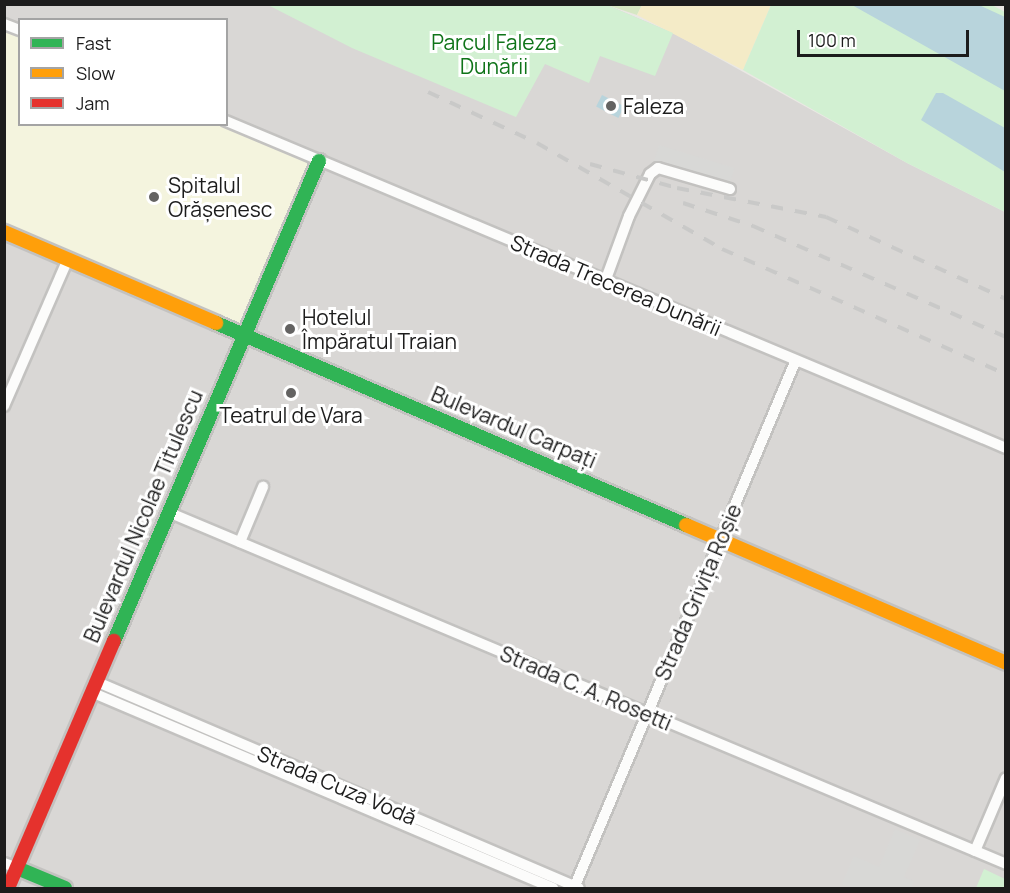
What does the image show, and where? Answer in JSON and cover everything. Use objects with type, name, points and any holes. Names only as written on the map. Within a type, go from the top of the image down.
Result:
[{"type":"main road","name":"Bulevardul Nicolae Titulescu","points":[[8,888],[10,866],[93,687],[318,161]]},
{"type":"main road","name":"Bulevardul Carpați","points":[[4,232],[1005,663]]},
{"type":"main road","points":[[10,866],[65,888]]},
{"type":"street","name":"Strada Trecerea Dunării","points":[[228,122],[606,279],[795,362],[1005,448]]},
{"type":"street","points":[[606,279],[629,216],[650,174],[658,168],[730,189]]},
{"type":"street","points":[[4,405],[68,259]]},
{"type":"street","name":"Strada Grivița Roșie","points":[[576,888],[795,362]]},
{"type":"street","points":[[240,542],[264,487]]},
{"type":"street","name":"Strada C. A. Rosetti","points":[[168,512],[1005,864]]},
{"type":"street","name":"Strada Cuza Vodă","points":[[93,687],[576,888]]},
{"type":"street","name":"Strada Cuza Vodă","points":[[93,687],[553,888]]},
{"type":"street","points":[[975,851],[1005,778]]},
{"type":"shaded area","points":[[5,5],[607,5],[673,33],[907,163],[1005,212],[1005,888],[5,888]]},
{"type":"shaded area","name":"Spitalul Orășenesc","points":[[4,24],[18,30],[18,126],[228,125],[319,161],[245,334],[5,232]]},
{"type":"shaded area","points":[[659,145],[735,168],[730,184],[654,161]]},
{"type":"shaded area","points":[[895,829],[920,840],[904,877],[914,881],[911,888],[853,888],[842,884],[854,856],[879,867]]},
{"type":"green space","points":[[990,4],[1005,12],[1005,212],[907,163],[743,70],[771,5]]},
{"type":"green space","name":"Parcul Faleza Dunării","points":[[268,5],[607,5],[673,33],[655,76],[600,56],[589,83],[545,64],[516,117],[352,48]]},
{"type":"green space","points":[[607,5],[642,5],[637,15]]},
{"type":"green space","points":[[984,869],[1005,879],[1005,888],[976,888]]},
{"type":"sand","points":[[642,5],[771,5],[743,70],[637,15]]},
{"type":"water","points":[[852,5],[979,5],[1005,17],[1005,91]]},
{"type":"water","points":[[936,93],[943,93],[1005,128],[1005,172],[921,120]]},
{"type":"water","name":"Faleza","points":[[602,95],[624,106],[618,118],[596,107]]},
{"type":"railway","points":[[428,92],[537,143],[722,249],[1006,374]]},
{"type":"railway","points":[[590,164],[677,188],[826,217],[1006,299]]},
{"type":"railway","points":[[683,203],[753,226],[1006,337]]},
{"type":"traffic: fast","points":[[114,641],[319,161]]},
{"type":"traffic: fast","points":[[216,323],[686,525]]},
{"type":"traffic: fast","points":[[17,868],[65,888]]},
{"type":"traffic: slow","points":[[4,232],[216,323]]},
{"type":"traffic: slow","points":[[686,525],[1006,663]]},
{"type":"traffic: jam","points":[[8,888],[114,641]]},
{"type":"place","name":"Faleza","points":[[611,106]]},
{"type":"place","name":"Spitalul Orășenesc","points":[[154,197]]},
{"type":"place","name":"Hotelul Împăratul Traian","points":[[290,329]]},
{"type":"place","name":"Teatrul de Vara","points":[[291,393]]}]
